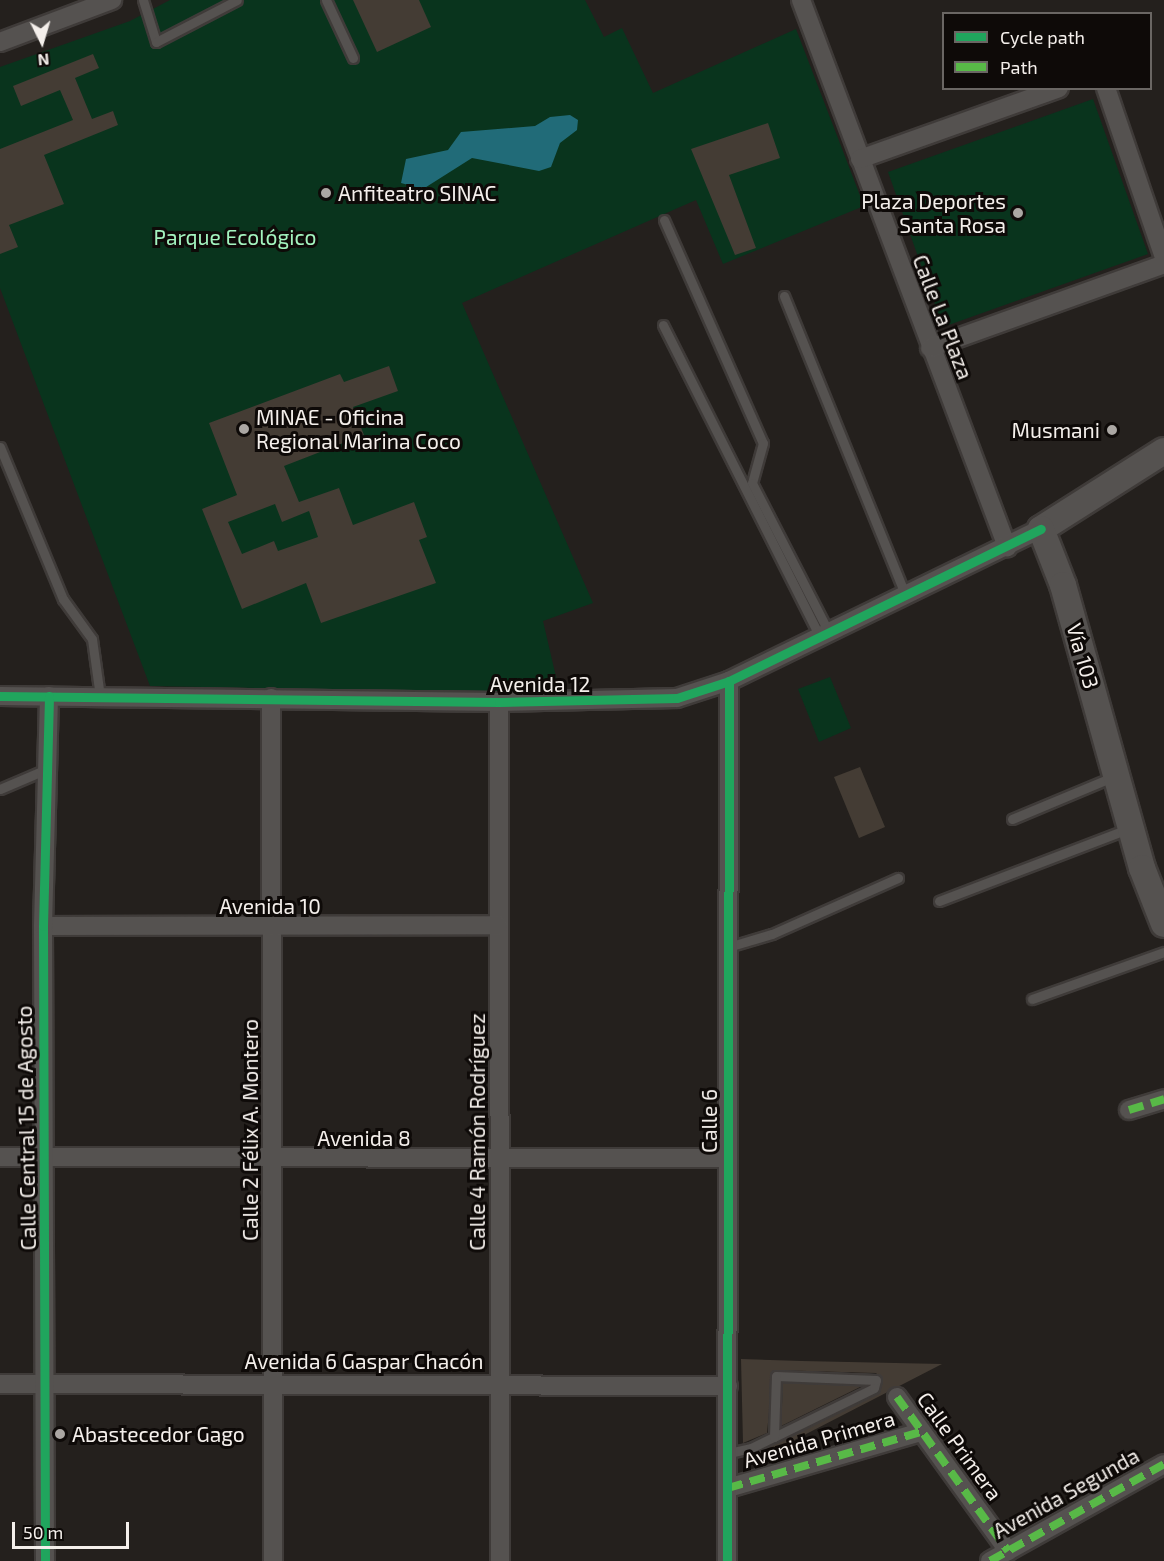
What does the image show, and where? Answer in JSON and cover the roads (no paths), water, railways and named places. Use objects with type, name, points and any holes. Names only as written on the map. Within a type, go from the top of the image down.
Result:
[{"type":"main road","points":[[1041,529],[1164,451]]},
{"type":"main road","name":"Vía 103","points":[[1041,529],[1063,585],[1130,827],[1164,924]]},
{"type":"street","points":[[0,42],[112,0]]},
{"type":"street","name":"Calle La Plaza","points":[[801,0],[930,348],[1007,547]]},
{"type":"street","points":[[860,159],[1053,90]]},
{"type":"street","points":[[1107,90],[1164,257]]},
{"type":"street","points":[[930,348],[1164,264]]},
{"type":"street","name":"Avenida 12","points":[[0,696],[499,702],[640,702],[677,698],[729,681],[1041,529]]},
{"type":"street","name":"Calle 6","points":[[727,1561],[729,681]]},
{"type":"street","name":"Calle Central 15 de Agosto","points":[[45,1561],[46,1157],[43,926],[49,696]]},
{"type":"street","name":"Calle 2 Félix A. Montero","points":[[271,698],[273,1561]]},
{"type":"street","name":"Calle 4 Ramón Rodríguez","points":[[499,702],[500,1561]]},
{"type":"street","name":"Avenida 10","points":[[43,926],[271,929],[498,925]]},
{"type":"street","points":[[1129,1110],[1164,1099]]},
{"type":"street","name":"Avenida 8","points":[[0,1157],[273,1161],[727,1158]]},
{"type":"street","name":"Avenida 6 Gaspar Chacón","points":[[0,1384],[501,1383],[728,1386]]},
{"type":"street","name":"Calle Primera","points":[[897,1397],[1008,1551]]},
{"type":"street","name":"Avenida Primera","points":[[728,1488],[921,1432]]},
{"type":"street","name":"Avenida Segunda","points":[[990,1561],[1164,1464]]},
{"type":"lane","points":[[143,0],[156,42],[237,0]]},
{"type":"lane","points":[[326,0],[353,58]]},
{"type":"lane","points":[[664,220],[763,443],[752,483],[824,635]]},
{"type":"lane","points":[[784,296],[906,596]]},
{"type":"lane","points":[[663,325],[824,635]]},
{"type":"lane","points":[[0,447],[63,599],[92,639],[100,696]]},
{"type":"lane","points":[[0,789],[47,769]]},
{"type":"lane","points":[[1012,819],[1116,776]]},
{"type":"lane","points":[[939,901],[1130,827]]},
{"type":"lane","points":[[727,948],[772,934],[898,878]]},
{"type":"lane","points":[[1032,999],[1164,952]]},
{"type":"lane","points":[[729,1453],[774,1437],[874,1388],[876,1380],[776,1376],[774,1437]]},
{"type":"water","points":[[570,115],[578,120],[577,130],[560,143],[551,167],[539,171],[472,158],[423,189],[401,183],[406,159],[448,150],[461,132],[535,126],[550,117]]},
{"type":"place","name":"Anfiteatro SINAC","points":[[326,193]]},
{"type":"place","name":"Plaza Deportes Santa Rosa","points":[[1018,213]]},
{"type":"place","name":"MINAE - Oficina Regional Marina Coco","points":[[244,429]]},
{"type":"place","name":"Musmani","points":[[1112,430]]},
{"type":"place","name":"Abastecedor Gago","points":[[60,1434]]},
{"type":"park label","name":"Parque Ecológico","points":[[235,237]]}]
